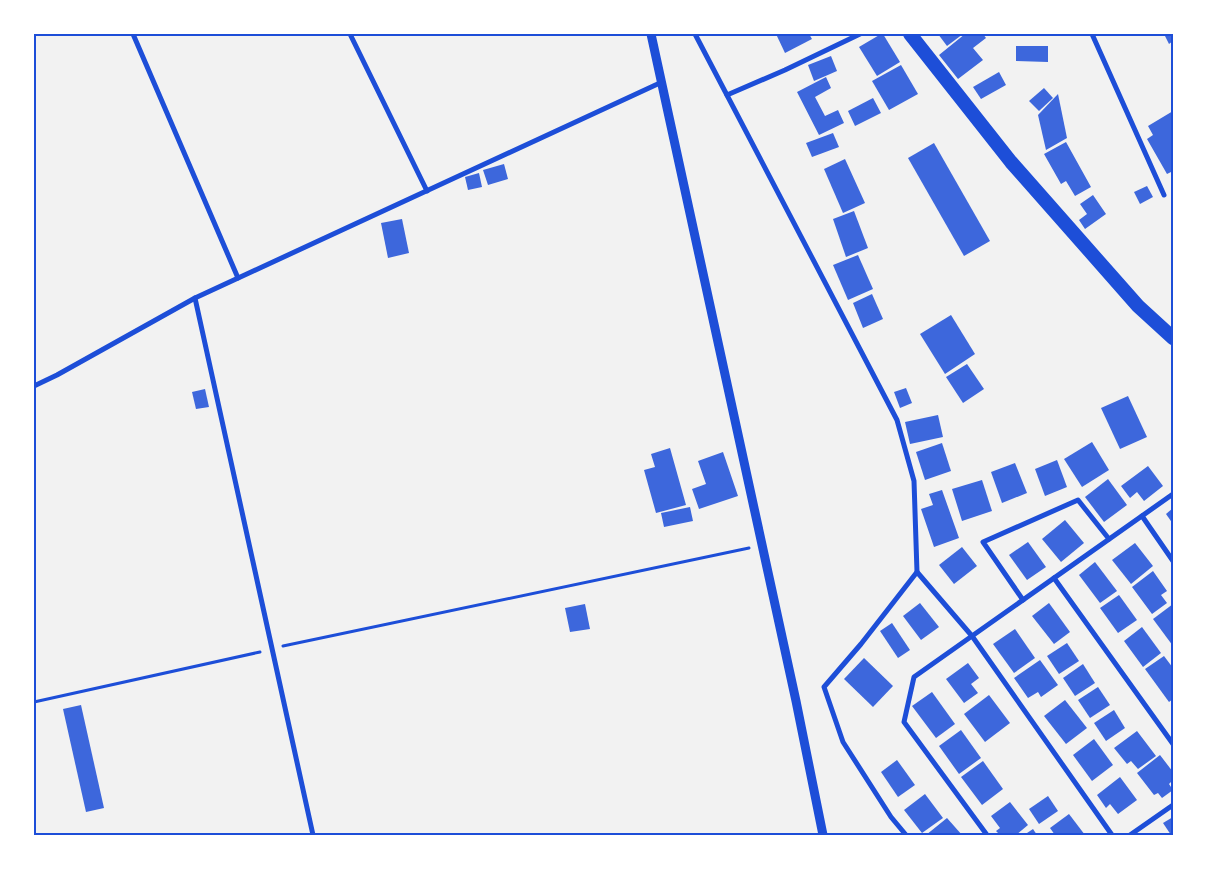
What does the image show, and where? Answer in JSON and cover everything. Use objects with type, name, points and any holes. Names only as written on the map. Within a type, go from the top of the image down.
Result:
[{"type":"highway","points":[[910,34],[1011,162],[1138,306],[1173,338]]},
{"type":"street","points":[[133,34],[238,278]]},
{"type":"street","points":[[350,34],[426,191]]},
{"type":"street","points":[[651,34],[823,835]]},
{"type":"street","points":[[695,34],[897,420],[914,481],[917,572],[972,636],[1112,835]]},
{"type":"street","points":[[727,95],[860,34]]},
{"type":"street","points":[[1092,34],[1164,195]]},
{"type":"street","points":[[34,386],[57,376],[195,298],[662,82]]},
{"type":"street","points":[[195,298],[313,835]]},
{"type":"street","points":[[987,835],[904,722],[914,677],[1173,494]]},
{"type":"street","points":[[1023,600],[983,542],[1078,500],[1109,540]]},
{"type":"street","points":[[1142,516],[1173,561]]},
{"type":"street","points":[[906,835],[890,817],[842,742],[824,686],[861,644],[917,572]]},
{"type":"street","points":[[1054,578],[1173,744]]},
{"type":"street","points":[[1130,835],[1173,805]]},
{"type":"path","points":[[34,702],[272,649],[762,546]]},
{"type":"building","points":[[776,34],[809,34],[812,39],[785,53]]},
{"type":"building","points":[[883,34],[900,62],[877,76],[859,47]]},
{"type":"building","points":[[938,34],[963,34],[947,46]]},
{"type":"building","points":[[965,34],[983,34],[986,38],[973,48],[983,60],[958,79],[939,55]]},
{"type":"building","points":[[1164,34],[1173,34],[1173,41],[1169,44]]},
{"type":"building","points":[[1016,46],[1048,46],[1048,62],[1016,61]]},
{"type":"building","points":[[831,56],[837,71],[814,81],[808,65]]},
{"type":"building","points":[[901,65],[918,94],[889,110],[872,81]]},
{"type":"building","points":[[999,72],[1006,85],[981,99],[973,87]]},
{"type":"building","points":[[826,77],[831,88],[815,97],[825,116],[838,110],[844,123],[819,135],[797,92]]},
{"type":"building","points":[[1044,88],[1053,98],[1039,111],[1029,101]]},
{"type":"building","points":[[1058,94],[1067,138],[1046,150],[1038,115]]},
{"type":"building","points":[[873,98],[881,113],[855,126],[848,111]]},
{"type":"building","points":[[1173,111],[1173,171],[1167,174],[1147,139],[1153,135],[1148,126]]},
{"type":"building","points":[[833,133],[839,147],[812,157],[806,143]]},
{"type":"building","points":[[1066,142],[1091,187],[1075,196],[1066,181],[1061,184],[1044,154]]},
{"type":"building","points":[[934,143],[990,241],[964,256],[908,158]]},
{"type":"building","points":[[845,159],[865,203],[843,213],[824,169]]},
{"type":"building","points":[[504,164],[508,179],[488,185],[483,170]]},
{"type":"building","points":[[479,173],[482,187],[468,190],[465,177]]},
{"type":"building","points":[[1147,186],[1153,197],[1140,204],[1134,192]]},
{"type":"building","points":[[1093,195],[1106,214],[1085,229],[1079,220],[1087,214],[1080,204]]},
{"type":"building","points":[[854,211],[868,248],[846,257],[833,219]]},
{"type":"building","points":[[402,219],[409,253],[388,258],[381,223]]},
{"type":"building","points":[[858,255],[873,289],[848,300],[833,265]]},
{"type":"building","points":[[872,294],[883,319],[863,328],[853,303]]},
{"type":"building","points":[[951,315],[975,354],[945,374],[920,334]]},
{"type":"building","points":[[967,364],[984,389],[963,403],[946,377]]},
{"type":"building","points":[[906,388],[912,403],[900,408],[894,392]]},
{"type":"building","points":[[205,389],[209,407],[196,409],[192,392]]},
{"type":"building","points":[[1128,396],[1147,437],[1120,449],[1101,408]]},
{"type":"building","points":[[938,415],[943,437],[910,444],[905,422]]},
{"type":"building","points":[[1092,442],[1109,470],[1082,487],[1064,459]]},
{"type":"building","points":[[942,443],[951,471],[925,480],[916,452]]},
{"type":"building","points":[[670,448],[686,505],[656,513],[644,470],[655,467],[651,454]]},
{"type":"building","points":[[723,452],[738,496],[699,509],[692,489],[706,484],[698,461]]},
{"type":"building","points":[[1057,460],[1067,487],[1045,496],[1035,469]]},
{"type":"building","points":[[1015,463],[1027,493],[1002,503],[991,472]]},
{"type":"building","points":[[1148,466],[1163,486],[1144,501],[1137,492],[1130,498],[1121,486]]},
{"type":"building","points":[[1108,479],[1127,505],[1104,522],[1085,497]]},
{"type":"building","points":[[982,480],[992,511],[962,521],[952,489]]},
{"type":"building","points":[[942,490],[959,538],[934,547],[921,509],[933,505],[929,494]]},
{"type":"building","points":[[690,507],[693,521],[664,527],[661,513]]},
{"type":"building","points":[[1173,508],[1173,524],[1166,514]]},
{"type":"building","points":[[1065,520],[1084,543],[1061,562],[1042,539]]},
{"type":"building","points":[[1028,542],[1046,567],[1027,580],[1009,555]]},
{"type":"building","points":[[1135,543],[1153,566],[1131,584],[1112,560]]},
{"type":"building","points":[[962,547],[977,566],[954,584],[939,565]]},
{"type":"building","points":[[1095,562],[1117,591],[1100,603],[1079,575]]},
{"type":"building","points":[[1153,571],[1167,591],[1161,595],[1167,603],[1152,614],[1132,587]]},
{"type":"building","points":[[1119,595],[1137,620],[1118,633],[1100,608]]},
{"type":"building","points":[[920,603],[939,627],[921,640],[903,616]]},
{"type":"building","points":[[1049,603],[1070,632],[1054,644],[1032,616]]},
{"type":"building","points":[[585,604],[590,629],[570,632],[565,608]]},
{"type":"building","points":[[1173,604],[1173,646],[1153,619]]},
{"type":"building","points":[[892,623],[910,650],[898,658],[880,631]]},
{"type":"building","points":[[1142,627],[1161,653],[1143,667],[1124,641]]},
{"type":"building","points":[[1015,629],[1035,658],[1014,673],[993,644]]},
{"type":"building","points":[[1067,643],[1079,661],[1059,674],[1047,656]]},
{"type":"building","points":[[1164,656],[1173,668],[1173,699],[1169,702],[1145,669]]},
{"type":"building","points":[[864,658],[893,686],[873,707],[844,679]]},
{"type":"building","points":[[1040,660],[1058,685],[1041,697],[1038,692],[1028,698],[1014,678]]},
{"type":"building","points":[[968,663],[979,678],[971,684],[978,693],[964,703],[946,679]]},
{"type":"building","points":[[1083,664],[1095,683],[1075,696],[1063,678]]},
{"type":"building","points":[[1098,687],[1110,705],[1090,718],[1078,700]]},
{"type":"building","points":[[932,692],[955,724],[936,738],[912,706]]},
{"type":"building","points":[[989,695],[1010,723],[985,742],[964,714]]},
{"type":"building","points":[[1065,700],[1087,728],[1066,744],[1044,716]]},
{"type":"building","points":[[81,705],[104,808],[86,812],[63,709]]},
{"type":"building","points":[[1114,710],[1125,728],[1106,741],[1094,723]]},
{"type":"building","points":[[961,730],[981,758],[959,774],[939,746]]},
{"type":"building","points":[[1137,731],[1156,756],[1138,769],[1131,761],[1127,764],[1114,748]]},
{"type":"building","points":[[1094,739],[1113,765],[1092,781],[1073,755]]},
{"type":"building","points":[[1160,755],[1173,772],[1173,780],[1169,784],[1173,790],[1162,798],[1158,793],[1154,795],[1137,773]]},
{"type":"building","points":[[897,760],[915,785],[898,797],[881,772]]},
{"type":"building","points":[[983,761],[1003,789],[982,805],[961,777]]},
{"type":"building","points":[[1120,777],[1137,800],[1118,814],[1110,804],[1106,808],[1097,795]]},
{"type":"building","points":[[925,794],[943,818],[922,833],[904,810]]},
{"type":"building","points":[[1048,796],[1058,811],[1039,824],[1029,809]]},
{"type":"building","points":[[1010,802],[1028,825],[1016,835],[1000,835],[996,831],[1000,828],[991,816]]},
{"type":"building","points":[[1069,814],[1085,835],[1055,835],[1050,828]]},
{"type":"building","points":[[1173,817],[1173,835],[1171,835],[1163,823]]},
{"type":"building","points":[[947,818],[962,835],[926,835]]},
{"type":"building","points":[[1033,829],[1037,835],[1024,835]]}]
